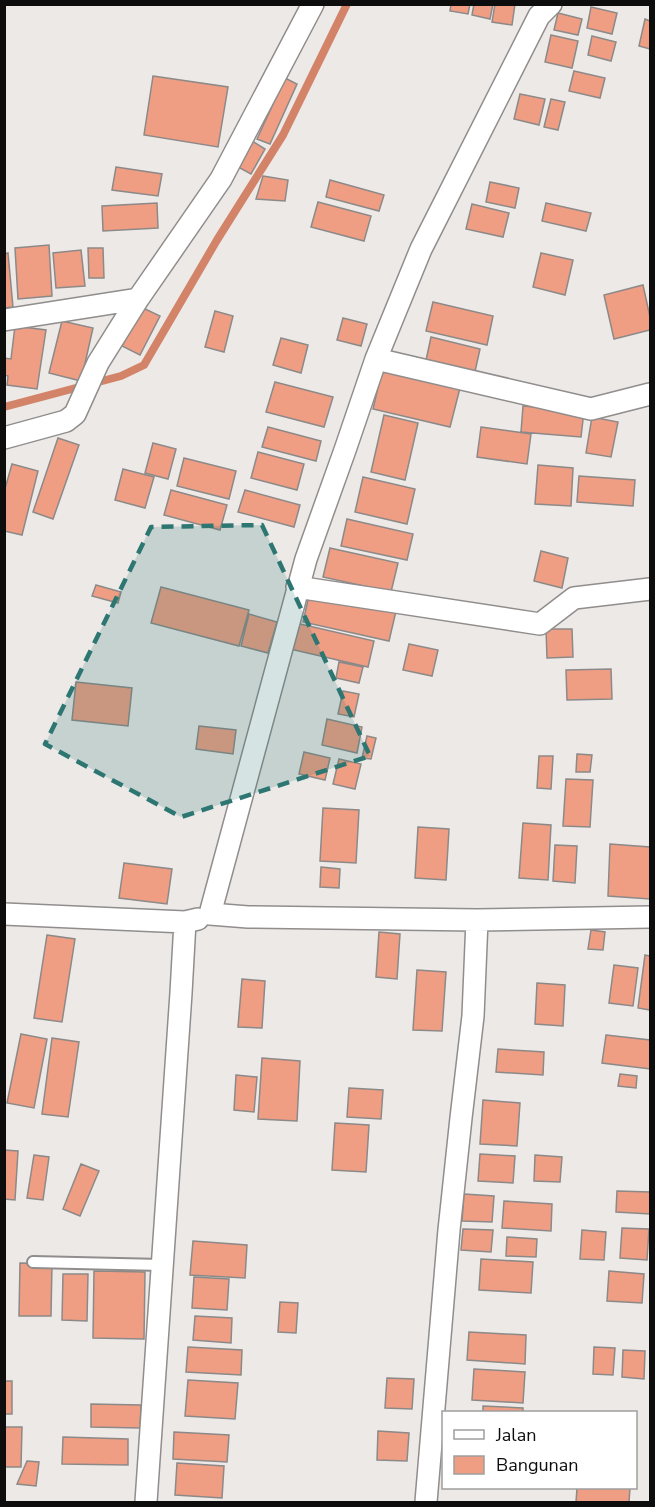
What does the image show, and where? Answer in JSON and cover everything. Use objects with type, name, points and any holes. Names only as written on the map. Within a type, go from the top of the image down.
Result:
[{"type":"street","points":[[4,438],[66,421],[75,414],[98,363],[138,299],[221,179],[313,4]]},
{"type":"street","points":[[210,914],[297,587],[376,358],[426,238],[539,16],[551,4]]},
{"type":"street","points":[[4,320],[138,299]]},
{"type":"street","points":[[376,358],[591,409],[651,394]]},
{"type":"street","points":[[297,587],[540,624],[574,598],[651,589]]},
{"type":"street","points":[[4,914],[185,922],[210,914],[248,917],[477,920],[651,917]]},
{"type":"street","points":[[426,1503],[450,1219],[473,1016],[477,920]]},
{"type":"street","points":[[146,1503],[185,922]]},
{"type":"lane","points":[[33,1262],[162,1265]]},
{"type":"highlighted area","points":[[262,525],[370,756],[181,817],[45,744],[151,527]]},
{"type":"building","points":[[451,4],[470,4],[468,14],[450,11]]},
{"type":"building","points":[[474,4],[493,4],[490,19],[472,15]]},
{"type":"building","points":[[495,4],[515,4],[512,25],[492,22]]},
{"type":"building","points":[[591,7],[617,13],[612,34],[587,28]]},
{"type":"building","points":[[558,13],[582,19],[578,35],[554,30]]},
{"type":"building","points":[[645,19],[650,21],[650,49],[639,46]]},
{"type":"building","points":[[551,35],[578,41],[572,68],[545,62]]},
{"type":"building","points":[[592,36],[616,42],[611,61],[588,55]]},
{"type":"building","points":[[574,71],[605,78],[600,98],[569,91]]},
{"type":"building","points":[[153,76],[228,87],[218,147],[144,135]]},
{"type":"building","points":[[285,78],[297,84],[270,144],[257,139]]},
{"type":"building","points":[[520,94],[545,99],[539,125],[514,119]]},
{"type":"building","points":[[551,99],[565,102],[558,130],[544,127]]},
{"type":"building","points":[[252,141],[265,149],[251,174],[238,167]]},
{"type":"building","points":[[116,167],[162,174],[158,196],[112,190]]},
{"type":"building","points":[[263,176],[288,180],[285,201],[256,199]]},
{"type":"building","points":[[330,180],[384,195],[379,211],[326,197]]},
{"type":"building","points":[[490,182],[519,188],[515,208],[486,202]]},
{"type":"building","points":[[318,202],[371,216],[364,241],[311,227]]},
{"type":"building","points":[[157,203],[158,228],[103,231],[102,206]]},
{"type":"building","points":[[546,203],[591,213],[586,231],[542,221]]},
{"type":"building","points":[[472,204],[509,213],[503,237],[466,229]]},
{"type":"building","points":[[49,245],[52,296],[18,299],[15,248]]},
{"type":"building","points":[[88,248],[103,248],[104,278],[89,278]]},
{"type":"building","points":[[81,250],[85,286],[56,288],[53,253]]},
{"type":"building","points":[[8,253],[13,307],[4,308],[4,254]]},
{"type":"building","points":[[541,253],[573,260],[565,295],[533,287]]},
{"type":"building","points":[[643,285],[650,317],[650,330],[614,339],[604,295]]},
{"type":"building","points":[[433,302],[493,316],[487,345],[426,331]]},
{"type":"building","points":[[141,307],[160,316],[140,355],[122,346]]},
{"type":"building","points":[[215,311],[233,316],[224,352],[205,347]]},
{"type":"building","points":[[343,318],[367,324],[361,346],[337,340]]},
{"type":"building","points":[[62,321],[93,328],[81,381],[49,373]]},
{"type":"building","points":[[15,326],[46,330],[37,389],[7,385],[8,376],[4,375],[4,358],[11,359]]},
{"type":"building","points":[[431,337],[480,349],[474,376],[425,365]]},
{"type":"building","points":[[281,338],[308,345],[301,373],[273,365]]},
{"type":"building","points":[[382,370],[460,388],[450,427],[373,409]]},
{"type":"building","points":[[275,382],[333,397],[324,427],[266,412]]},
{"type":"building","points":[[523,406],[584,411],[581,437],[521,432]]},
{"type":"building","points":[[384,415],[418,423],[405,480],[371,472]]},
{"type":"building","points":[[592,417],[618,422],[611,457],[586,453]]},
{"type":"building","points":[[268,427],[321,441],[316,461],[262,447]]},
{"type":"building","points":[[481,427],[531,434],[527,464],[477,457]]},
{"type":"building","points":[[58,438],[79,445],[53,519],[33,512]]},
{"type":"building","points":[[153,443],[176,449],[168,479],[145,473]]},
{"type":"building","points":[[258,452],[304,464],[297,490],[251,478]]},
{"type":"building","points":[[184,458],[236,471],[229,499],[177,486]]},
{"type":"building","points":[[12,464],[38,471],[22,535],[4,531],[4,492]]},
{"type":"building","points":[[538,465],[573,468],[571,506],[535,504]]},
{"type":"building","points":[[123,469],[154,477],[145,508],[115,500]]},
{"type":"building","points":[[579,476],[635,480],[633,506],[577,502]]},
{"type":"building","points":[[363,477],[415,489],[407,524],[355,512]]},
{"type":"building","points":[[171,490],[227,505],[220,530],[164,515]]},
{"type":"building","points":[[245,490],[300,505],[294,527],[238,512]]},
{"type":"building","points":[[347,519],[413,534],[407,560],[341,546]]},
{"type":"building","points":[[330,548],[398,563],[391,592],[323,577]]},
{"type":"building","points":[[541,551],[568,558],[562,588],[534,581]]},
{"type":"building","points":[[96,585],[121,592],[118,603],[92,596]]},
{"type":"building","points":[[161,587],[249,610],[239,646],[151,623]]},
{"type":"building","points":[[310,591],[396,611],[389,641],[303,622]]},
{"type":"building","points":[[249,614],[277,622],[268,653],[241,646]]},
{"type":"building","points":[[296,623],[374,641],[368,667],[290,649]]},
{"type":"building","points":[[546,629],[572,629],[573,657],[547,658]]},
{"type":"building","points":[[409,644],[438,650],[432,676],[403,670]]},
{"type":"building","points":[[339,662],[363,667],[359,683],[336,678]]},
{"type":"building","points":[[611,669],[612,699],[567,700],[566,670]]},
{"type":"building","points":[[76,682],[132,688],[128,726],[72,720]]},
{"type":"building","points":[[343,691],[359,694],[354,717],[338,714]]},
{"type":"building","points":[[327,719],[362,727],[357,753],[322,745]]},
{"type":"building","points":[[199,726],[236,730],[233,754],[196,749]]},
{"type":"building","points":[[367,736],[376,738],[371,759],[362,758]]},
{"type":"building","points":[[304,752],[330,758],[325,780],[299,774]]},
{"type":"building","points":[[577,754],[592,755],[590,772],[576,772]]},
{"type":"building","points":[[539,756],[553,756],[551,789],[537,788]]},
{"type":"building","points":[[339,759],[361,764],[355,789],[333,784]]},
{"type":"building","points":[[566,779],[593,780],[590,827],[563,826]]},
{"type":"building","points":[[323,808],[359,810],[356,863],[320,861]]},
{"type":"building","points":[[523,823],[551,825],[548,880],[519,878]]},
{"type":"building","points":[[418,827],[449,829],[446,880],[415,878]]},
{"type":"building","points":[[610,844],[650,847],[650,899],[608,896]]},
{"type":"building","points":[[555,845],[577,846],[575,883],[553,881]]},
{"type":"building","points":[[124,863],[172,869],[167,904],[119,898]]},
{"type":"building","points":[[321,867],[340,869],[339,888],[320,887]]},
{"type":"building","points":[[591,930],[605,932],[603,950],[588,949]]},
{"type":"building","points":[[379,932],[400,934],[397,979],[376,977]]},
{"type":"building","points":[[47,935],[75,939],[62,1022],[34,1018]]},
{"type":"building","points":[[645,955],[650,956],[650,1010],[638,1008]]},
{"type":"building","points":[[614,965],[638,968],[633,1006],[609,1003]]},
{"type":"building","points":[[417,970],[446,972],[442,1031],[413,1030]]},
{"type":"building","points":[[242,979],[265,981],[262,1028],[238,1027]]},
{"type":"building","points":[[537,983],[565,985],[563,1026],[535,1024]]},
{"type":"building","points":[[21,1034],[47,1039],[34,1108],[7,1103]]},
{"type":"building","points":[[606,1035],[650,1040],[650,1069],[602,1063]]},
{"type":"building","points":[[52,1038],[79,1042],[68,1117],[42,1114]]},
{"type":"building","points":[[498,1049],[544,1052],[543,1075],[496,1072]]},
{"type":"building","points":[[262,1058],[300,1061],[297,1121],[258,1119]]},
{"type":"building","points":[[620,1074],[637,1076],[636,1088],[618,1086]]},
{"type":"building","points":[[236,1075],[257,1077],[254,1112],[234,1110]]},
{"type":"building","points":[[349,1088],[383,1090],[381,1119],[347,1117]]},
{"type":"building","points":[[483,1100],[520,1103],[517,1146],[480,1144]]},
{"type":"building","points":[[335,1123],[369,1125],[366,1172],[332,1170]]},
{"type":"building","points":[[4,1150],[18,1151],[15,1200],[4,1199]]},
{"type":"building","points":[[480,1154],[515,1156],[513,1183],[478,1181]]},
{"type":"building","points":[[34,1155],[49,1157],[43,1200],[27,1198]]},
{"type":"building","points":[[535,1155],[562,1157],[560,1182],[534,1181]]},
{"type":"building","points":[[81,1164],[99,1171],[80,1216],[63,1209]]},
{"type":"building","points":[[617,1191],[650,1192],[650,1214],[616,1212]]},
{"type":"building","points":[[464,1194],[494,1196],[492,1222],[462,1221]]},
{"type":"building","points":[[504,1201],[552,1204],[551,1231],[502,1228]]},
{"type":"building","points":[[622,1228],[649,1229],[647,1260],[620,1258]]},
{"type":"building","points":[[463,1229],[493,1230],[491,1252],[461,1250]]},
{"type":"building","points":[[582,1230],[606,1232],[604,1260],[580,1259]]},
{"type":"building","points":[[507,1237],[537,1239],[536,1257],[506,1256]]},
{"type":"building","points":[[193,1241],[247,1245],[245,1278],[190,1275]]},
{"type":"building","points":[[481,1259],[533,1262],[531,1293],[479,1290]]},
{"type":"building","points":[[20,1263],[52,1264],[51,1316],[19,1316]]},
{"type":"building","points":[[94,1271],[145,1272],[144,1339],[93,1338]]},
{"type":"building","points":[[609,1271],[644,1274],[642,1303],[607,1301]]},
{"type":"building","points":[[63,1274],[88,1274],[87,1321],[62,1320]]},
{"type":"building","points":[[194,1277],[229,1279],[227,1310],[192,1308]]},
{"type":"building","points":[[280,1302],[298,1303],[296,1333],[278,1332]]},
{"type":"building","points":[[195,1316],[232,1318],[231,1343],[193,1340]]},
{"type":"building","points":[[469,1332],[526,1335],[525,1364],[467,1360]]},
{"type":"building","points":[[188,1347],[242,1350],[241,1375],[186,1372]]},
{"type":"building","points":[[594,1347],[615,1348],[613,1375],[593,1374]]},
{"type":"building","points":[[623,1350],[645,1351],[644,1379],[622,1377]]},
{"type":"building","points":[[474,1369],[525,1372],[523,1403],[472,1400]]},
{"type":"building","points":[[387,1378],[414,1379],[412,1409],[385,1408]]},
{"type":"building","points":[[188,1380],[238,1383],[235,1419],[185,1416]]},
{"type":"building","points":[[4,1381],[12,1381],[12,1414],[4,1414]]},
{"type":"building","points":[[91,1404],[141,1405],[140,1428],[91,1427]]},
{"type":"building","points":[[483,1406],[523,1408],[523,1411],[483,1411]]},
{"type":"building","points":[[4,1427],[22,1427],[21,1467],[4,1467]]},
{"type":"building","points":[[378,1431],[409,1433],[407,1461],[377,1460]]},
{"type":"building","points":[[174,1432],[229,1435],[227,1462],[173,1459]]},
{"type":"building","points":[[63,1437],[128,1439],[128,1465],[62,1464]]},
{"type":"building","points":[[27,1461],[39,1462],[36,1486],[17,1484]]},
{"type":"building","points":[[177,1463],[224,1466],[222,1498],[175,1495]]},
{"type":"building","points":[[577,1489],[630,1489],[629,1502],[576,1502]]},
{"type":"waterway","points":[[4,407],[121,376],[144,365],[217,240],[283,135],[347,4]]}]
